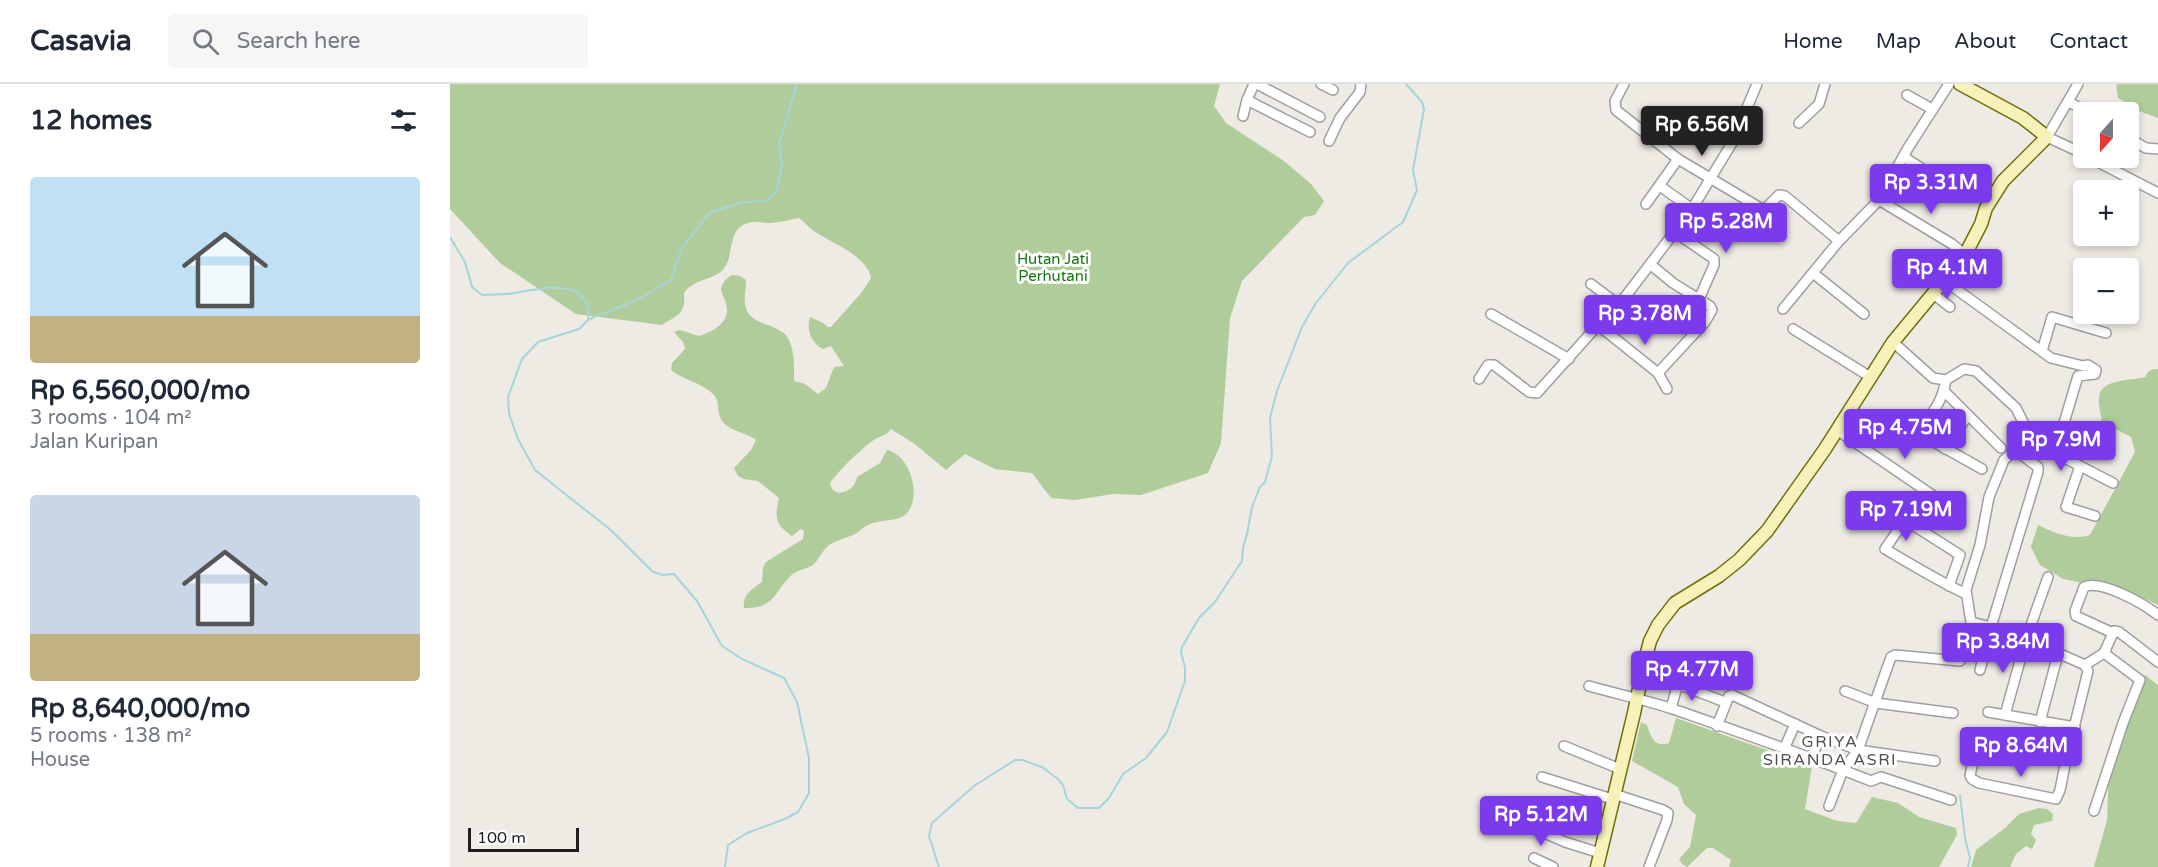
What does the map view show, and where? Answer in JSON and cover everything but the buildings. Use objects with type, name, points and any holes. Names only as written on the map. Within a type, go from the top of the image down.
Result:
[{"type":"street","points":[[1243,116],[1246,100],[1255,84],[1320,117]]},
{"type":"street","points":[[1321,84],[1332,90]]},
{"type":"street","points":[[1329,141],[1340,118],[1360,92],[1361,84]]},
{"type":"street","points":[[1624,84],[1615,101],[1616,110],[1678,159],[1762,208],[1766,208],[1779,195],[1785,196],[1839,241]]},
{"type":"street","points":[[1479,379],[1488,365],[1494,365],[1528,392],[1537,393],[1619,305],[1692,210],[1732,143],[1757,84]]},
{"type":"street","points":[[1798,123],[1819,104],[1825,84]]},
{"type":"street","points":[[1783,309],[1839,241],[1879,200],[1949,84]]},
{"type":"street","points":[[1960,84],[2023,118],[2047,137],[2073,149]]},
{"type":"street","points":[[1597,867],[1650,641],[1658,625],[1675,603],[1719,576],[1738,560],[1760,538],[1792,498],[1872,378],[1893,342],[1965,255],[1981,224],[1986,208],[2003,181],[2047,137],[2078,84]]},
{"type":"street","points":[[1907,95],[1932,110]]},
{"type":"street","points":[[1246,100],[1310,132]]},
{"type":"street","points":[[2069,102],[2073,104]]},
{"type":"street","points":[[2139,144],[2146,148],[2158,149]]},
{"type":"street","points":[[1904,157],[1944,183]]},
{"type":"street","points":[[1646,204],[1678,159]]},
{"type":"street","points":[[2109,168],[2158,193]]},
{"type":"street","points":[[1660,186],[1692,210]]},
{"type":"street","points":[[1879,200],[1952,244],[1965,255]]},
{"type":"street","points":[[1675,232],[1714,259],[1714,265],[1699,299]]},
{"type":"street","points":[[1650,264],[1672,283],[1710,306],[1712,310],[1710,316],[1658,373]]},
{"type":"street","points":[[1813,273],[1864,314]]},
{"type":"street","points":[[1945,281],[2051,358],[2083,366],[2088,365],[2096,370],[2095,374],[2078,376],[2064,423]]},
{"type":"street","points":[[1591,284],[1619,305]]},
{"type":"street","points":[[1932,293],[1950,307]]},
{"type":"street","points":[[1491,314],[1569,359]]},
{"type":"street","points":[[2042,351],[2052,317],[2106,333]]},
{"type":"street","points":[[1598,325],[1658,373],[1667,389]]},
{"type":"street","points":[[1792,329],[1872,378]]},
{"type":"street","points":[[1893,342],[1933,378],[1946,380],[1964,369],[1976,371],[2016,408],[2023,422],[2024,434],[2015,450],[2004,460],[1989,497],[1980,545],[1966,592],[1971,622],[2026,639],[2085,665],[2088,671],[2060,790],[2056,799],[1978,783],[1970,776],[1976,745],[2067,760]]},
{"type":"street","points":[[1946,380],[1944,391],[1934,412],[1919,432],[1945,450],[1982,469]]},
{"type":"street","points":[[1944,391],[2001,448]]},
{"type":"street","points":[[1945,450],[1968,415]]},
{"type":"street","points":[[1837,430],[1957,512]]},
{"type":"street","points":[[2024,434],[2113,483]]},
{"type":"street","points":[[1980,670],[2038,472],[2035,463],[2015,450]]},
{"type":"street","points":[[2080,466],[2067,507],[2095,516]]},
{"type":"street","points":[[1949,585],[1960,555],[1905,520],[1885,549],[1949,585],[1966,592]]},
{"type":"street","points":[[2006,716],[2026,639],[2048,577]]},
{"type":"street","points":[[2158,615],[2129,596],[2093,586],[2084,587],[2075,611],[2076,616],[2113,633],[2114,631],[2119,632],[2158,662]]},
{"type":"street","points":[[2085,665],[2104,653],[2113,633]]},
{"type":"street","points":[[2094,810],[2140,680],[2104,653]]},
{"type":"street","points":[[2040,722],[2058,654]]},
{"type":"street","points":[[1829,806],[1843,770],[1858,750],[1891,657],[1895,655],[1960,661]]},
{"type":"street","points":[[1671,708],[1677,687],[1680,685],[1725,702]]},
{"type":"street","points":[[1590,686],[1671,708],[1717,726],[1785,747],[1870,781],[1881,777],[1951,800]]},
{"type":"street","points":[[1845,691],[1876,704],[1953,713]]},
{"type":"street","points":[[1717,726],[1725,702],[1729,696],[1735,696],[1821,736],[1858,750],[1935,761]]},
{"type":"street","points":[[1988,712],[2075,727]]},
{"type":"street","points":[[1785,747],[1795,724]]},
{"type":"street","points":[[1811,758],[1821,736]]},
{"type":"street","points":[[1564,746],[1620,769]]},
{"type":"street","points":[[1542,777],[1668,813],[1665,828],[1649,867]]},
{"type":"street","points":[[1494,811],[1565,842],[1600,852]]},
{"type":"street","points":[[1534,858],[1553,867]]},
{"type":"green space","name":"Hutan Jati Perhutani","points":[[450,84],[1220,84],[1214,106],[1226,123],[1284,161],[1311,184],[1324,201],[1315,215],[1304,217],[1242,281],[1230,318],[1221,443],[1208,473],[1141,495],[1113,494],[1075,500],[1051,498],[1032,473],[995,469],[965,454],[946,470],[916,445],[891,429],[860,451],[830,483],[832,489],[838,493],[848,490],[855,484],[857,477],[880,463],[887,450],[902,460],[912,478],[913,499],[905,515],[870,524],[855,534],[829,545],[813,565],[794,573],[787,579],[769,602],[744,608],[746,596],[762,582],[766,562],[803,539],[804,531],[801,529],[792,536],[786,531],[777,519],[779,498],[758,481],[738,476],[734,468],[751,450],[756,440],[724,423],[712,393],[671,370],[672,363],[685,349],[683,342],[674,332],[680,330],[699,336],[720,325],[724,321],[727,310],[721,290],[722,285],[732,275],[740,276],[746,280],[747,311],[757,321],[777,329],[788,338],[793,354],[794,381],[805,384],[818,394],[826,388],[834,367],[844,366],[831,346],[823,349],[810,335],[810,317],[831,327],[862,292],[871,278],[868,270],[857,257],[815,231],[799,218],[771,223],[751,222],[736,232],[724,268],[714,276],[688,289],[684,293],[684,305],[680,313],[662,325],[576,314],[500,263],[450,209]]},
{"type":"green space","points":[[2116,84],[2158,84],[2158,118],[2139,111],[2139,102],[2124,102],[2118,98]]},
{"type":"green space","points":[[2158,369],[2158,605],[2130,592],[2063,579],[2040,565],[2031,547],[2038,525],[2070,537],[2090,535],[2135,452],[2131,437],[2102,422],[2099,406],[2101,391],[2111,383],[2145,377],[2149,371]]},
{"type":"green space","points":[[2145,675],[2158,685],[2158,867],[2094,867],[2107,820],[2109,770]]},
{"type":"green space","points":[[1676,718],[1812,766],[1805,809],[1837,821],[1856,823],[1872,797],[1898,803],[1919,817],[1956,828],[1957,835],[1939,867],[1729,867],[1731,860],[1713,848],[1707,848],[1687,867],[1679,859],[1690,847],[1696,815],[1684,804],[1678,787],[1632,761],[1641,722],[1647,725],[1657,743],[1664,744],[1669,743]]},
{"type":"green space","points":[[2039,808],[2047,809],[2053,814],[2052,821],[2034,825],[2031,834],[2036,840],[2032,849],[2026,846],[2016,854],[2010,867],[1971,867],[1976,850],[2019,814]]},
{"type":"waterway","points":[[589,320],[633,301],[671,280],[682,248],[709,213],[743,202],[766,201],[776,192],[782,166],[779,144],[797,84]]},
{"type":"waterway","points":[[939,867],[929,836],[932,823],[974,786],[1015,760],[1042,767],[1058,779],[1063,785],[1067,799],[1078,808],[1099,808],[1109,798],[1123,774],[1146,758],[1167,732],[1185,681],[1182,647],[1199,618],[1215,602],[1242,561],[1252,507],[1260,487],[1265,482],[1272,456],[1270,418],[1277,391],[1302,327],[1316,303],[1348,263],[1403,222],[1417,190],[1413,170],[1424,109],[1422,102],[1406,84]]},
{"type":"waterway","points":[[450,237],[465,262],[472,287],[482,295],[563,288],[574,291],[582,297],[587,306],[588,320],[579,329],[538,342],[522,359],[508,397],[509,414],[518,439],[535,470],[612,531],[653,572],[663,575],[674,574],[697,601],[722,646],[742,659],[784,678],[797,702],[809,758],[809,793],[798,812],[747,833],[728,845],[725,867]]},
{"type":"waterway","points":[[1960,795],[1965,838],[1970,858],[1968,867]]},
{"type":"district","name":"GRIYA SIRANDA ASRI","points":[[1830,751]]}]
